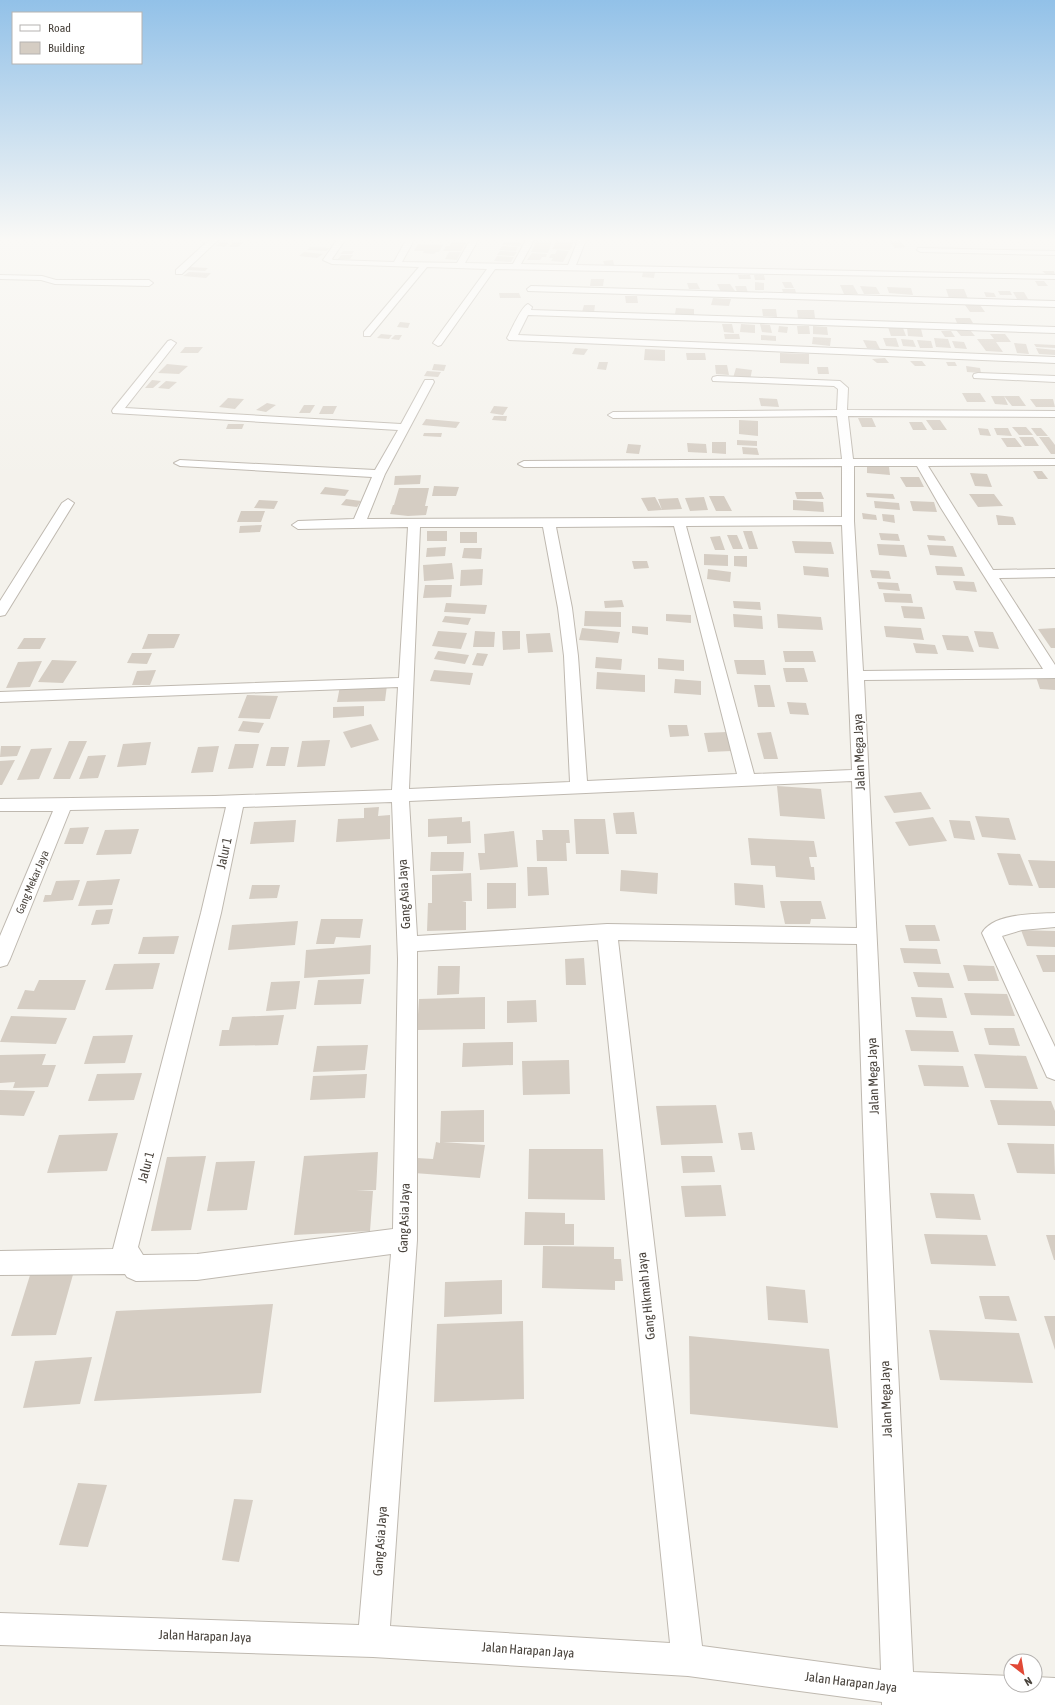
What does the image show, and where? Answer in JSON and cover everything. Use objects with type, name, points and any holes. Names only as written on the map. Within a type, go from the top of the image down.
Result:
[{"type":"street","points":[[368,334],[380,320]]},
{"type":"street","points":[[438,343],[455,320]]},
{"type":"street","points":[[521,320],[512,338],[1055,360]]},
{"type":"street","points":[[779,320],[1055,330]]},
{"type":"street","points":[[171,343],[117,411],[405,427]]},
{"type":"street","points":[[978,376],[1055,379]]},
{"type":"street","name":"Jalan Mega Jaya","points":[[717,379],[836,384],[843,388],[842,413],[848,463],[848,521],[856,676],[898,1697]]},
{"type":"street","points":[[359,523],[379,474],[429,382]]},
{"type":"street","points":[[613,415],[638,412],[1055,414]]},
{"type":"street","points":[[524,464],[921,464],[1055,462]]},
{"type":"street","points":[[180,463],[379,474]]},
{"type":"street","points":[[921,464],[947,508],[1054,673]]},
{"type":"street","points":[[0,612],[68,503]]},
{"type":"street","points":[[298,525],[359,523],[549,524],[848,521]]},
{"type":"street","points":[[679,523],[747,779]]},
{"type":"street","name":"Gang Asia Jaya","points":[[373,1641],[405,1240],[407,944],[400,794],[414,524]]},
{"type":"street","points":[[549,524],[565,608],[571,656],[579,788]]},
{"type":"street","points":[[989,574],[1055,573]]},
{"type":"street","points":[[856,676],[1054,673]]},
{"type":"street","points":[[0,696],[405,682]]},
{"type":"street","points":[[0,805],[236,801],[579,788],[747,779],[860,775]]},
{"type":"street","name":"Jalur 1","points":[[130,1261],[125,1249],[128,1235],[212,913],[236,801]]},
{"type":"street","name":"Gang Mekar Jaya","points":[[0,959],[64,805]]},
{"type":"street","points":[[1055,920],[1028,922],[997,928],[992,933],[1055,1070]]},
{"type":"street","points":[[407,944],[607,932],[867,936]]},
{"type":"street","name":"Gang Hikmah Jaya","points":[[607,932],[688,1660]]},
{"type":"street","points":[[0,1263],[130,1261],[136,1268],[197,1267],[405,1240]]},
{"type":"street","name":"Jalan Harapan Jaya","points":[[0,1629],[373,1641],[688,1660],[898,1697],[1055,1694]]},
{"type":"building","points":[[956,320],[971,320],[973,323],[957,323]]},
{"type":"building","points":[[400,322],[410,323],[408,328],[397,327]]},
{"type":"building","points":[[722,324],[732,324],[734,333],[724,332]]},
{"type":"building","points":[[741,324],[755,325],[755,333],[740,332]]},
{"type":"building","points":[[760,324],[770,325],[772,333],[762,332]]},
{"type":"building","points":[[779,326],[788,327],[787,333],[778,332]]},
{"type":"building","points":[[797,326],[809,326],[810,334],[798,334]]},
{"type":"building","points":[[813,326],[827,327],[828,335],[813,334]]},
{"type":"building","points":[[888,327],[903,328],[906,336],[891,336]]},
{"type":"building","points":[[907,328],[921,329],[923,337],[908,336]]},
{"type":"building","points":[[956,330],[970,330],[975,336],[961,336]]},
{"type":"building","points":[[941,331],[951,331],[955,337],[945,337]]},
{"type":"building","points":[[381,334],[392,335],[389,339],[377,338]]},
{"type":"building","points":[[724,334],[739,334],[740,339],[725,339]]},
{"type":"building","points":[[990,334],[1005,334],[1011,342],[996,342],[1003,352],[986,351],[977,339],[994,339]]},
{"type":"building","points":[[395,335],[402,335],[399,340],[391,339]]},
{"type":"building","points":[[761,335],[776,336],[776,341],[761,340]]},
{"type":"building","points":[[813,337],[831,338],[830,346],[812,344]]},
{"type":"building","points":[[883,338],[896,338],[899,347],[886,346]]},
{"type":"building","points":[[934,338],[948,339],[951,348],[936,347]]},
{"type":"building","points":[[901,339],[913,340],[916,347],[903,346]]},
{"type":"building","points":[[863,340],[876,341],[880,349],[867,348]]},
{"type":"building","points":[[917,340],[931,341],[933,348],[920,348]]},
{"type":"building","points":[[952,341],[964,342],[967,349],[955,348]]},
{"type":"building","points":[[1014,343],[1026,344],[1029,354],[1017,353]]},
{"type":"building","points":[[1034,344],[1055,345],[1055,348],[1036,347]]},
{"type":"building","points":[[185,347],[203,347],[198,353],[180,353]]},
{"type":"building","points":[[575,348],[588,349],[584,355],[572,354]]},
{"type":"building","points":[[1036,348],[1055,350],[1055,355],[1039,354]]},
{"type":"building","points":[[645,349],[665,350],[665,361],[644,360]]},
{"type":"building","points":[[686,353],[705,353],[706,360],[687,360]]},
{"type":"building","points":[[780,353],[809,354],[809,364],[780,363]]},
{"type":"building","points":[[885,358],[889,363],[877,363],[872,359]]},
{"type":"building","points":[[910,361],[922,361],[926,366],[915,366]]},
{"type":"building","points":[[599,362],[608,362],[606,370],[597,369]]},
{"type":"building","points":[[946,362],[955,362],[957,366],[948,366]]},
{"type":"building","points":[[167,364],[188,366],[179,374],[158,373]]},
{"type":"building","points":[[434,364],[446,365],[444,371],[432,370]]},
{"type":"building","points":[[715,365],[727,365],[729,375],[716,374]]},
{"type":"building","points":[[966,366],[980,368],[981,373],[967,372]]},
{"type":"building","points":[[817,367],[828,367],[829,374],[818,374]]},
{"type":"building","points":[[736,368],[752,370],[750,380],[733,378]]},
{"type":"building","points":[[427,371],[441,372],[438,377],[424,376]]},
{"type":"building","points":[[152,380],[161,381],[153,388],[145,388]]},
{"type":"building","points":[[166,381],[177,382],[169,389],[158,388]]},
{"type":"building","points":[[962,393],[980,393],[986,402],[967,402]]},
{"type":"building","points":[[991,396],[1004,396],[1008,405],[995,404]]},
{"type":"building","points":[[1004,396],[1019,396],[1026,406],[1012,406]]},
{"type":"building","points":[[228,398],[244,399],[235,409],[219,407]]},
{"type":"building","points":[[759,398],[777,399],[779,407],[761,406]]},
{"type":"building","points":[[1030,399],[1053,399],[1055,407],[1036,407]]},
{"type":"building","points":[[267,403],[276,405],[266,412],[256,410]]},
{"type":"building","points":[[304,405],[315,405],[310,413],[299,413]]},
{"type":"building","points":[[323,406],[337,406],[333,414],[319,414]]},
{"type":"building","points":[[494,406],[508,407],[503,415],[490,413]]},
{"type":"building","points":[[494,416],[507,416],[506,421],[492,420]]},
{"type":"building","points":[[858,418],[872,418],[876,427],[862,427]]},
{"type":"building","points":[[426,419],[460,422],[456,428],[422,425]]},
{"type":"building","points":[[739,420],[758,421],[758,436],[739,434]]},
{"type":"building","points":[[926,420],[940,420],[947,430],[933,430]]},
{"type":"building","points":[[909,422],[922,422],[927,430],[913,430]]},
{"type":"building","points":[[228,424],[244,424],[242,429],[226,429]]},
{"type":"building","points":[[1012,427],[1026,427],[1033,435],[1019,435]]},
{"type":"building","points":[[978,428],[988,429],[991,436],[980,435]]},
{"type":"building","points":[[994,428],[1008,428],[1012,436],[997,435]]},
{"type":"building","points":[[1031,428],[1041,428],[1048,436],[1037,436]]},
{"type":"building","points":[[424,433],[442,433],[441,437],[423,436]]},
{"type":"building","points":[[1019,437],[1033,437],[1039,446],[1025,446]]},
{"type":"building","points":[[1039,437],[1049,437],[1055,445],[1055,454],[1051,454]]},
{"type":"building","points":[[1001,438],[1015,438],[1022,447],[1007,447]]},
{"type":"building","points":[[737,440],[757,441],[757,446],[737,445]]},
{"type":"building","points":[[712,442],[726,442],[726,454],[712,453]]},
{"type":"building","points":[[687,443],[706,444],[707,453],[688,452]]},
{"type":"building","points":[[628,444],[641,445],[639,454],[626,453]]},
{"type":"building","points":[[742,447],[757,448],[759,455],[743,454]]},
{"type":"building","points":[[867,465],[889,467],[890,475],[867,473]]},
{"type":"building","points":[[1033,471],[1042,471],[1048,479],[1038,479]]},
{"type":"building","points":[[970,473],[987,474],[992,487],[975,486]]},
{"type":"building","points":[[421,475],[420,484],[394,485],[395,476]]},
{"type":"building","points":[[900,477],[919,477],[924,487],[906,487]]},
{"type":"building","points":[[434,486],[459,487],[456,496],[432,496]]},
{"type":"building","points":[[325,487],[349,490],[345,496],[320,494]]},
{"type":"building","points":[[399,488],[429,488],[425,506],[394,505]]},
{"type":"building","points":[[795,492],[821,492],[824,499],[797,499]]},
{"type":"building","points":[[866,493],[893,494],[895,499],[867,497]]},
{"type":"building","points":[[969,494],[994,494],[1003,506],[978,507]]},
{"type":"building","points":[[709,496],[724,496],[732,511],[716,511]]},
{"type":"building","points":[[655,497],[662,510],[648,511],[641,498]]},
{"type":"building","points":[[704,497],[708,510],[690,511],[685,498]]},
{"type":"building","points":[[678,498],[682,509],[662,510],[658,499]]},
{"type":"building","points":[[346,499],[361,501],[357,507],[341,505]]},
{"type":"building","points":[[259,500],[278,501],[274,509],[254,508]]},
{"type":"building","points":[[793,500],[823,502],[824,512],[793,510]]},
{"type":"building","points":[[874,501],[899,503],[900,510],[875,508]]},
{"type":"building","points":[[910,501],[934,502],[937,512],[913,511]]},
{"type":"building","points":[[393,505],[428,506],[426,515],[408,516],[390,514]]},
{"type":"building","points":[[241,511],[265,511],[261,522],[237,522]]},
{"type":"building","points":[[862,513],[876,515],[877,520],[863,519]]},
{"type":"building","points":[[882,514],[894,515],[895,523],[883,521]]},
{"type":"building","points":[[996,515],[1013,517],[1016,525],[998,525]]},
{"type":"building","points":[[262,525],[260,532],[239,533],[240,526]]},
{"type":"building","points":[[427,531],[447,531],[447,541],[427,541]]},
{"type":"building","points":[[743,531],[752,531],[758,549],[749,549]]},
{"type":"building","points":[[460,532],[477,532],[477,543],[460,543]]},
{"type":"building","points":[[879,533],[898,534],[900,541],[881,540]]},
{"type":"building","points":[[727,535],[737,535],[743,549],[733,549]]},
{"type":"building","points":[[927,535],[944,536],[946,541],[929,540]]},
{"type":"building","points":[[720,536],[725,550],[715,550],[710,537]]},
{"type":"building","points":[[792,541],[831,542],[834,554],[795,553]]},
{"type":"building","points":[[877,544],[904,545],[907,557],[879,555]]},
{"type":"building","points":[[927,545],[953,546],[957,557],[930,555]]},
{"type":"building","points":[[446,547],[445,556],[426,557],[427,548]]},
{"type":"building","points":[[464,548],[482,548],[481,559],[462,558]]},
{"type":"building","points":[[704,554],[728,555],[728,566],[704,565]]},
{"type":"building","points":[[734,556],[747,556],[747,567],[734,566]]},
{"type":"building","points":[[632,561],[647,561],[649,568],[634,569]]},
{"type":"building","points":[[452,563],[454,579],[424,581],[423,565]]},
{"type":"building","points":[[803,566],[828,568],[829,577],[804,575]]},
{"type":"building","points":[[935,566],[962,567],[965,576],[937,575]]},
{"type":"building","points":[[483,569],[482,585],[460,586],[461,570]]},
{"type":"building","points":[[708,569],[731,572],[730,582],[707,579]]},
{"type":"building","points":[[870,570],[889,571],[891,579],[872,578]]},
{"type":"building","points":[[953,581],[974,582],[977,592],[956,590]]},
{"type":"building","points":[[877,582],[898,583],[900,591],[879,589]]},
{"type":"building","points":[[425,585],[452,585],[451,597],[423,598]]},
{"type":"building","points":[[883,593],[911,594],[913,603],[885,602]]},
{"type":"building","points":[[622,600],[624,607],[605,608],[604,601]]},
{"type":"building","points":[[733,601],[760,602],[761,610],[734,608]]},
{"type":"building","points":[[446,603],[487,605],[485,614],[444,612]]},
{"type":"building","points":[[901,606],[922,607],[925,619],[904,618]]},
{"type":"building","points":[[585,611],[621,612],[621,627],[584,626]]},
{"type":"building","points":[[666,614],[691,615],[691,623],[666,621]]},
{"type":"building","points":[[733,614],[762,616],[763,629],[734,627]]},
{"type":"building","points":[[777,614],[821,617],[823,630],[778,628]]},
{"type":"building","points":[[445,616],[471,618],[468,625],[442,622]]},
{"type":"building","points":[[632,626],[648,627],[648,635],[632,633]]},
{"type":"building","points":[[884,626],[921,628],[924,640],[886,637]]},
{"type":"building","points":[[582,628],[620,632],[618,643],[579,640]]},
{"type":"building","points":[[1055,628],[1055,648],[1051,648],[1038,629]]},
{"type":"building","points":[[438,631],[467,633],[461,649],[432,646]]},
{"type":"building","points":[[475,631],[495,632],[494,647],[473,647]]},
{"type":"building","points":[[502,631],[520,631],[520,649],[503,650]]},
{"type":"building","points":[[974,631],[993,632],[999,649],[979,647]]},
{"type":"building","points":[[550,633],[553,652],[528,653],[526,634]]},
{"type":"building","points":[[148,634],[180,634],[174,648],[142,649]]},
{"type":"building","points":[[942,635],[968,636],[974,652],[947,650]]},
{"type":"building","points":[[24,638],[46,638],[40,649],[17,649]]},
{"type":"building","points":[[913,643],[935,645],[938,654],[916,653]]},
{"type":"building","points":[[438,651],[469,655],[465,664],[434,659]]},
{"type":"building","points":[[783,651],[813,651],[816,662],[785,662]]},
{"type":"building","points":[[132,653],[152,653],[147,664],[127,663]]},
{"type":"building","points":[[477,653],[488,654],[483,666],[472,665]]},
{"type":"building","points":[[596,657],[622,659],[621,670],[595,668]]},
{"type":"building","points":[[658,658],[684,660],[684,671],[658,669]]},
{"type":"building","points":[[52,660],[77,661],[63,683],[38,682]]},
{"type":"building","points":[[734,660],[764,660],[766,675],[737,674]]},
{"type":"building","points":[[42,661],[30,687],[6,688],[18,662]]},
{"type":"building","points":[[783,668],[804,668],[808,682],[786,682]]},
{"type":"building","points":[[156,670],[150,685],[132,685],[137,671]]},
{"type":"building","points":[[434,670],[473,673],[470,685],[430,681]]},
{"type":"building","points":[[597,672],[645,675],[645,692],[596,689]]},
{"type":"building","points":[[1035,674],[1055,676],[1055,690],[1040,689]]},
{"type":"building","points":[[675,679],[701,681],[701,695],[674,693]]},
{"type":"building","points":[[387,685],[385,701],[337,702],[340,686]]},
{"type":"building","points":[[754,685],[770,685],[775,707],[758,707]]},
{"type":"building","points":[[247,695],[278,696],[270,719],[238,718]]},
{"type":"building","points":[[787,702],[806,703],[809,715],[790,714]]},
{"type":"building","points":[[364,706],[364,716],[333,718],[333,707]]},
{"type":"building","points":[[243,721],[264,723],[259,733],[238,731]]},
{"type":"building","points":[[371,724],[379,740],[351,748],[343,732]]},
{"type":"building","points":[[668,725],[687,725],[689,736],[670,737]]},
{"type":"building","points":[[727,732],[732,751],[708,752],[704,733]]},
{"type":"building","points":[[771,732],[778,759],[764,759],[757,733]]},
{"type":"building","points":[[330,740],[325,766],[297,767],[302,741]]},
{"type":"building","points":[[69,741],[87,741],[70,779],[53,779]]},
{"type":"building","points":[[151,742],[146,765],[117,767],[123,744]]},
{"type":"building","points":[[235,744],[259,744],[253,768],[228,769]]},
{"type":"building","points":[[1,746],[21,746],[17,756],[0,757]]},
{"type":"building","points":[[219,746],[213,772],[191,773],[198,747]]},
{"type":"building","points":[[271,747],[289,747],[285,766],[266,766]]},
{"type":"building","points":[[52,748],[39,779],[17,780],[31,749]]},
{"type":"building","points":[[106,755],[98,778],[79,779],[88,756]]},
{"type":"building","points":[[15,760],[2,785],[0,785],[0,761]]},
{"type":"building","points":[[777,786],[821,789],[825,819],[780,816]]},
{"type":"building","points":[[921,792],[931,809],[894,813],[884,796]]},
{"type":"building","points":[[379,807],[378,816],[390,815],[390,839],[336,842],[338,819],[364,818],[364,808]]},
{"type":"building","points":[[634,812],[637,834],[616,834],[613,813]]},
{"type":"building","points":[[975,816],[1009,818],[1016,840],[982,837]]},
{"type":"building","points":[[462,817],[462,822],[470,821],[471,843],[447,844],[447,836],[428,837],[428,819]]},
{"type":"building","points":[[933,817],[947,841],[909,846],[895,822]]},
{"type":"building","points":[[574,819],[605,819],[609,854],[576,854]]},
{"type":"building","points":[[296,820],[294,842],[250,844],[254,822]]},
{"type":"building","points":[[949,820],[970,821],[975,840],[954,838]]},
{"type":"building","points":[[89,827],[83,844],[64,844],[70,828]]},
{"type":"building","points":[[139,829],[131,854],[96,855],[105,830]]},
{"type":"building","points":[[542,830],[569,830],[570,843],[566,843],[567,861],[537,861],[536,840],[543,840]]},
{"type":"building","points":[[514,831],[518,867],[480,870],[478,853],[485,853],[484,834]]},
{"type":"building","points":[[748,838],[814,841],[817,857],[809,857],[811,867],[814,867],[815,880],[776,877],[775,866],[751,865]]},
{"type":"building","points":[[431,852],[464,852],[463,871],[430,871]]},
{"type":"building","points":[[997,853],[1020,854],[1033,886],[1009,885]]},
{"type":"building","points":[[1028,860],[1055,861],[1055,888],[1039,888]]},
{"type":"building","points":[[527,867],[547,867],[549,895],[528,896]]},
{"type":"building","points":[[621,870],[658,873],[657,894],[620,891]]},
{"type":"building","points":[[471,873],[472,901],[462,901],[466,902],[466,930],[427,931],[428,903],[432,903],[432,875]]},
{"type":"building","points":[[120,879],[112,905],[78,906],[87,881]]},
{"type":"building","points":[[80,880],[73,900],[43,902],[45,895],[51,895],[56,881]]},
{"type":"building","points":[[487,883],[516,883],[516,908],[487,909]]},
{"type":"building","points":[[734,883],[763,885],[765,908],[735,905]]},
{"type":"building","points":[[252,885],[280,885],[277,898],[249,899]]},
{"type":"building","points":[[780,901],[821,901],[826,919],[811,919],[810,924],[785,924]]},
{"type":"building","points":[[113,909],[109,924],[91,925],[96,910]]},
{"type":"building","points":[[321,919],[363,919],[360,938],[336,937],[334,944],[316,944]]},
{"type":"building","points":[[298,921],[295,945],[228,950],[232,925]]},
{"type":"building","points":[[905,925],[935,925],[940,941],[909,941]]},
{"type":"building","points":[[1021,930],[1055,931],[1055,947],[1027,946]]},
{"type":"building","points":[[179,936],[174,954],[138,954],[143,937]]},
{"type":"building","points":[[371,945],[370,974],[304,978],[306,950]]},
{"type":"building","points":[[900,948],[937,949],[941,964],[904,963]]},
{"type":"building","points":[[1036,955],[1055,955],[1055,972],[1043,972]]},
{"type":"building","points":[[584,958],[586,985],[566,985],[565,959]]},
{"type":"building","points":[[160,963],[153,989],[105,990],[114,964]]},
{"type":"building","points":[[963,965],[994,966],[999,981],[968,981]]},
{"type":"building","points":[[438,966],[460,966],[459,994],[437,995]]},
{"type":"building","points":[[913,972],[949,973],[954,988],[918,987]]},
{"type":"building","points":[[364,979],[361,1004],[314,1005],[318,980]]},
{"type":"building","points":[[39,980],[86,980],[75,1010],[17,1009],[25,990],[34,991]]},
{"type":"building","points":[[300,981],[296,1009],[266,1011],[271,982]]},
{"type":"building","points":[[964,993],[1007,994],[1015,1016],[971,1015]]},
{"type":"building","points":[[485,997],[485,1029],[417,1030],[419,999]]},
{"type":"building","points":[[911,997],[942,998],[947,1018],[916,1017]]},
{"type":"building","points":[[536,1000],[537,1022],[507,1023],[507,1001]]},
{"type":"building","points":[[284,1015],[278,1045],[219,1046],[222,1030],[229,1030],[232,1017]]},
{"type":"building","points":[[11,1016],[67,1018],[56,1044],[0,1042]]},
{"type":"building","points":[[984,1028],[1014,1028],[1020,1046],[989,1045]]},
{"type":"building","points":[[905,1030],[953,1031],[959,1052],[911,1051]]},
{"type":"building","points":[[133,1035],[125,1063],[84,1064],[93,1036]]},
{"type":"building","points":[[513,1042],[513,1065],[462,1067],[463,1043]]},
{"type":"building","points":[[368,1045],[365,1070],[313,1072],[317,1046]]},
{"type":"building","points":[[46,1054],[42,1065],[56,1065],[48,1087],[13,1088],[15,1082],[0,1083],[0,1055]]},
{"type":"building","points":[[974,1054],[1026,1056],[1038,1089],[985,1088]]},
{"type":"building","points":[[569,1060],[570,1094],[523,1095],[522,1061]]},
{"type":"building","points":[[918,1065],[963,1066],[969,1087],[924,1086]]},
{"type":"building","points":[[142,1073],[134,1100],[88,1101],[97,1074]]},
{"type":"building","points":[[367,1074],[365,1098],[310,1100],[313,1076]]},
{"type":"building","points":[[0,1090],[35,1091],[24,1116],[0,1115]]},
{"type":"building","points":[[990,1100],[1051,1101],[1055,1111],[1055,1126],[998,1125]]},
{"type":"building","points":[[716,1105],[723,1143],[661,1145],[656,1106]]},
{"type":"building","points":[[484,1110],[484,1142],[443,1142],[485,1145],[480,1178],[414,1173],[417,1158],[433,1159],[436,1142],[440,1143],[441,1111]]},
{"type":"building","points":[[752,1132],[755,1150],[741,1150],[738,1133]]},
{"type":"building","points":[[118,1133],[107,1171],[47,1173],[59,1135]]},
{"type":"building","points":[[1007,1143],[1054,1144],[1055,1174],[1017,1173]]},
{"type":"building","points":[[529,1149],[603,1149],[605,1200],[528,1199]]},
{"type":"building","points":[[378,1152],[376,1190],[356,1191],[373,1191],[370,1231],[294,1235],[304,1156]]},
{"type":"building","points":[[206,1156],[191,1230],[151,1231],[167,1157]]},
{"type":"building","points":[[681,1156],[712,1156],[715,1172],[683,1173]]},
{"type":"building","points":[[255,1161],[247,1210],[207,1211],[216,1162]]},
{"type":"building","points":[[721,1185],[726,1216],[685,1217],[681,1186]]},
{"type":"building","points":[[930,1193],[974,1194],[981,1220],[936,1218]]},
{"type":"building","points":[[525,1212],[565,1213],[565,1224],[574,1224],[574,1245],[524,1245]]},
{"type":"building","points":[[924,1234],[987,1235],[996,1266],[931,1264]]},
{"type":"building","points":[[1046,1235],[1055,1235],[1055,1260],[1054,1260]]},
{"type":"building","points":[[543,1246],[614,1247],[614,1259],[621,1259],[623,1281],[615,1281],[615,1290],[542,1288]]},
{"type":"building","points":[[74,1271],[56,1335],[11,1336],[31,1272]]},
{"type":"building","points":[[502,1280],[502,1314],[444,1317],[445,1282]]},
{"type":"building","points":[[766,1286],[805,1290],[808,1323],[768,1320]]},
{"type":"building","points":[[979,1296],[1009,1296],[1017,1321],[985,1319]]},
{"type":"building","points":[[273,1304],[261,1393],[94,1401],[116,1311]]},
{"type":"building","points":[[1044,1316],[1055,1316],[1055,1350]]},
{"type":"building","points":[[523,1321],[524,1399],[434,1402],[437,1324]]},
{"type":"building","points":[[929,1330],[1019,1333],[1033,1383],[940,1380]]},
{"type":"building","points":[[689,1336],[829,1349],[838,1428],[690,1414]]},
{"type":"building","points":[[92,1357],[80,1404],[23,1408],[35,1361]]},
{"type":"building","points":[[78,1483],[107,1485],[88,1547],[59,1545]]},
{"type":"building","points":[[234,1499],[253,1500],[239,1562],[222,1560]]}]
